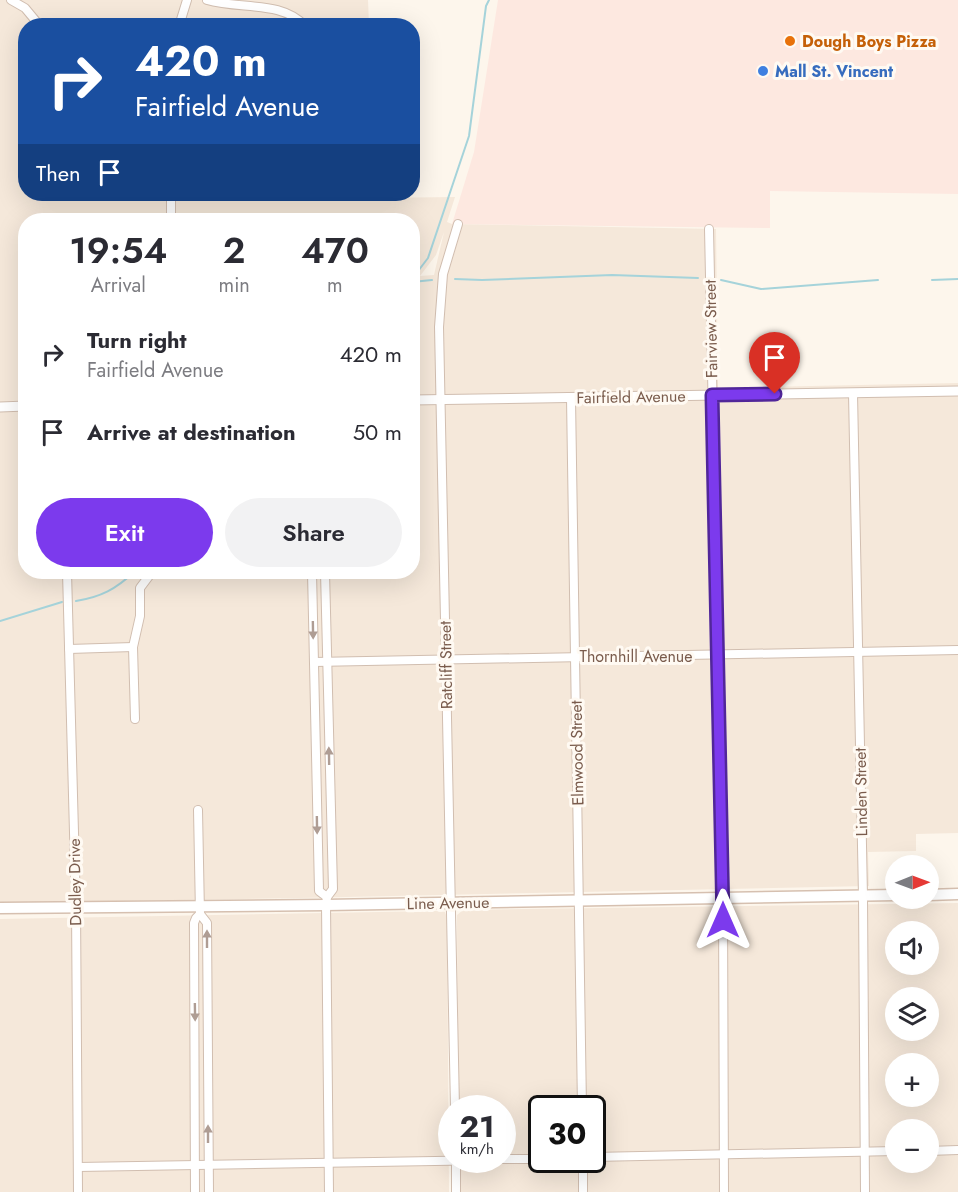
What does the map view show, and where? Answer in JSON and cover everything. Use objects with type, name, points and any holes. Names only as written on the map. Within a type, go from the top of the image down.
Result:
[{"type":"main road","points":[[939,895],[958,894]]},
{"type":"main road","name":"Line Avenue","points":[[0,908],[200,910],[326,901],[452,903],[885,895]]},
{"type":"street","points":[[11,0],[25,8],[33,18]]},
{"type":"street","points":[[181,18],[187,0]]},
{"type":"street","points":[[207,0],[228,4],[279,5],[298,18]]},
{"type":"street","name":"Ratcliff Street","points":[[455,1095],[440,400],[440,297],[449,248],[458,224]]},
{"type":"street","name":"Fairview Street","points":[[710,229],[723,898],[724,1192]]},
{"type":"street","name":"Fairfield Avenue","points":[[420,400],[958,391]]},
{"type":"street","name":"Linden Street","points":[[853,393],[863,896],[865,1192]]},
{"type":"street","name":"Elmwood Street","points":[[571,398],[582,1095]]},
{"type":"street","points":[[0,406],[18,406]]},
{"type":"street","name":"Dudley Drive","points":[[67,579],[76,907],[78,1192]]},
{"type":"street","points":[[135,719],[133,647],[140,616],[140,588],[147,579]]},
{"type":"street","points":[[312,579],[319,891],[326,901]]},
{"type":"street","points":[[324,579],[333,890],[326,901],[329,1192]]},
{"type":"street","points":[[69,649],[133,647]]},
{"type":"street","name":"Thornhill Avenue","points":[[314,662],[958,650]]},
{"type":"street","points":[[316,784],[330,783]]},
{"type":"street","points":[[195,1192],[194,923],[200,910],[198,810]]},
{"type":"street","points":[[200,910],[207,922],[209,1192]]},
{"type":"street","points":[[939,1151],[958,1150]]},
{"type":"street","points":[[606,1157],[885,1151]]},
{"type":"street","points":[[78,1167],[438,1160]]},
{"type":"street","points":[[456,1173],[456,1192]]},
{"type":"street","points":[[583,1173],[583,1192]]},
{"type":"shaded area","points":[[0,0],[368,0],[369,18],[18,18],[18,201],[420,201],[420,197],[455,197],[447,222],[452,224],[716,229],[718,388],[958,383],[958,833],[916,834],[916,851],[868,852],[869,886],[0,903]],"holes":[[[444,232],[434,275],[420,276],[436,255]]]},
{"type":"shaded area","points":[[498,0],[958,0],[958,194],[770,191],[770,228],[452,224],[474,152]]},
{"type":"shaded area","points":[[939,903],[958,903],[958,1192],[459,1192],[459,1173],[516,1173],[516,1095],[458,1095],[457,915],[463,910],[885,904],[885,909],[939,909]]},
{"type":"shaded area","points":[[445,912],[447,918],[448,1095],[438,1095],[438,1173],[449,1173],[449,1192],[0,1192],[0,919]]},
{"type":"waterway","points":[[420,268],[428,258],[469,136],[486,6],[489,0]]},
{"type":"waterway","points":[[455,279],[612,275],[698,278]]},
{"type":"waterway","points":[[932,280],[958,279]]},
{"type":"waterway","points":[[420,281],[432,280]]},
{"type":"waterway","points":[[721,280],[761,289],[878,280]]},
{"type":"waterway","points":[[76,601],[108,591],[126,579]]},
{"type":"waterway","points":[[0,621],[62,602]]},
{"type":"place","name":"Dough Boys Pizza","points":[[790,41]]},
{"type":"place","name":"Mall St. Vincent","points":[[763,71]]},
{"type":"route","points":[[723,920],[712,395],[775,394]]}]
